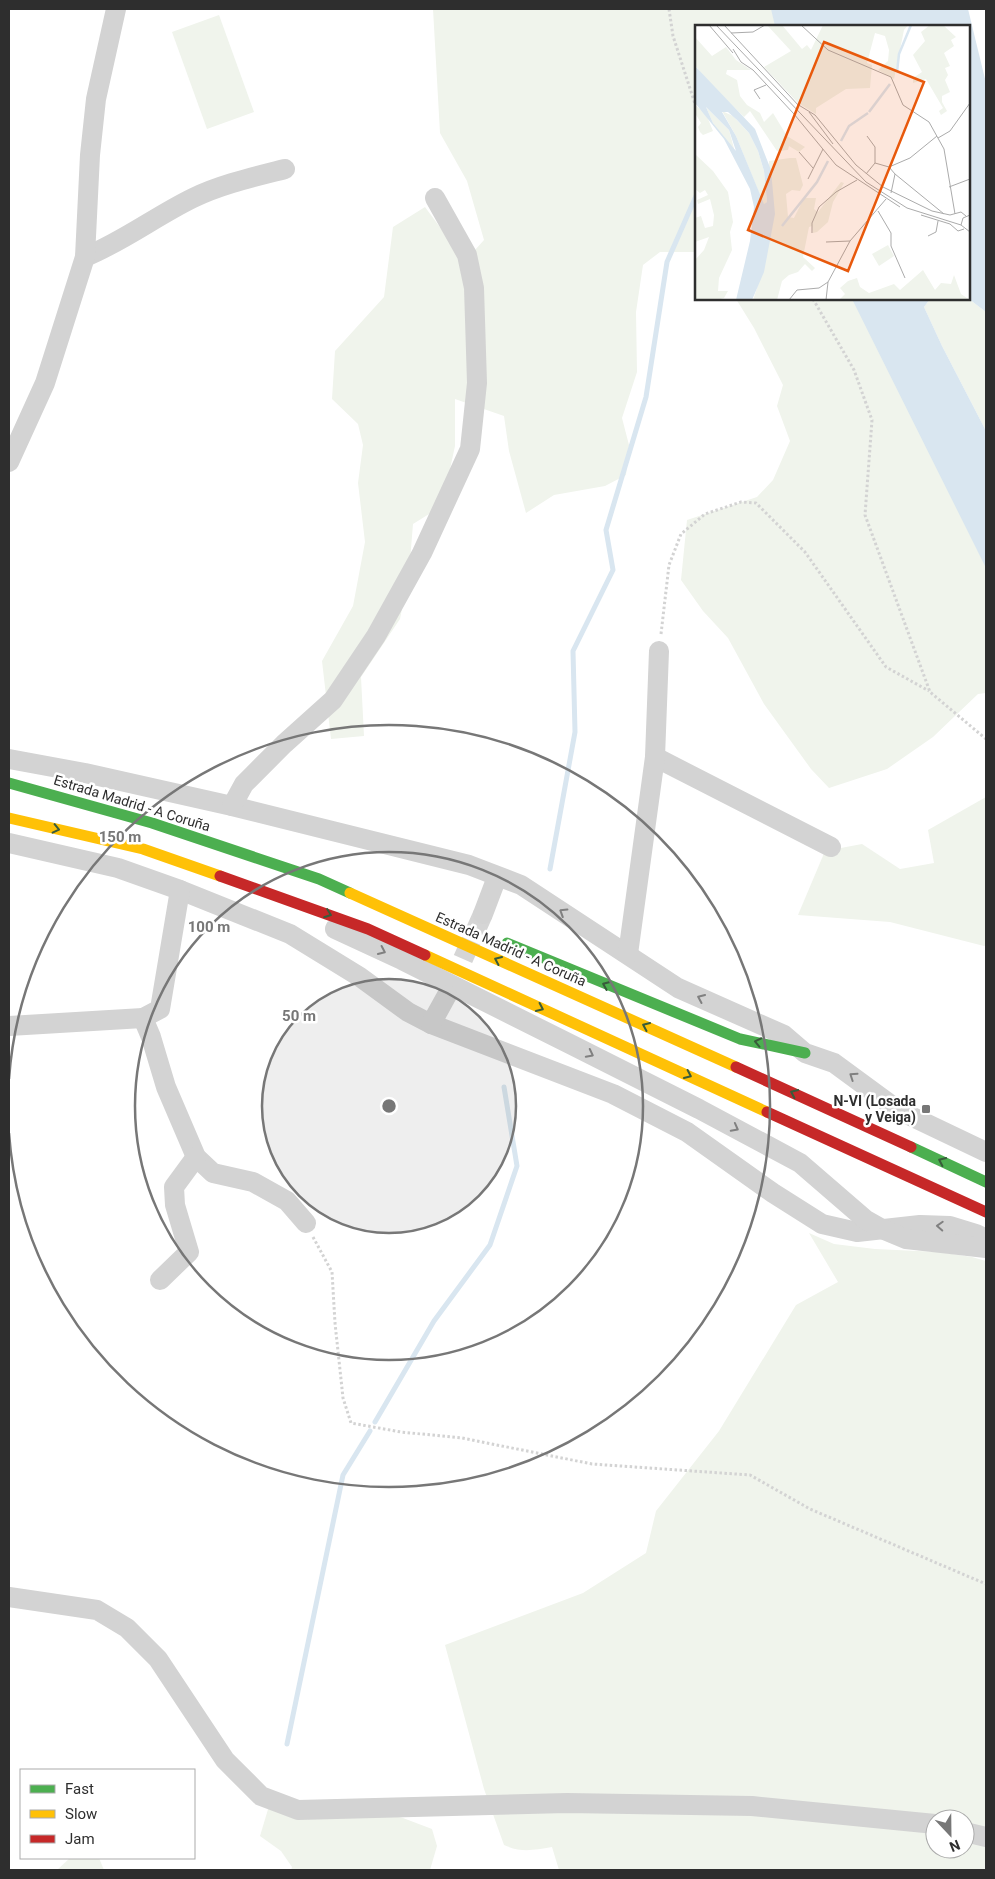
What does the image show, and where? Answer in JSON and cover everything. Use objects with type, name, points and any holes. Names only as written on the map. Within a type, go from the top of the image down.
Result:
[{"type":"highway","name":"Estrada Madrid - A Coruña","points":[[9,783],[152,823],[319,879],[735,1066],[986,1182]]},
{"type":"highway","points":[[43,792],[128,805],[172,817]]},
{"type":"highway","points":[[9,818],[143,849],[368,929],[986,1212]]},
{"type":"highway","points":[[494,938],[740,1039],[805,1052]]},
{"type":"street","points":[[9,462],[45,384],[85,257],[90,155],[96,99],[116,9]]},
{"type":"street","points":[[85,257],[110,247],[193,198],[240,180],[285,170]]},
{"type":"street","points":[[232,806],[244,784],[284,744],[333,700],[360,660],[376,636],[422,553],[470,449],[477,383],[474,288],[467,255],[435,198]]},
{"type":"street","points":[[628,954],[655,757],[659,651]]},
{"type":"street","points":[[655,757],[831,847]]},
{"type":"street","points":[[9,759],[85,773],[232,806],[469,865],[496,877],[521,885],[678,988],[784,1035],[805,1052],[834,1063],[898,1110],[986,1152]]},
{"type":"street","points":[[9,843],[118,868],[180,890],[290,934],[360,977],[408,1012],[431,1024],[613,1094],[687,1132],[773,1193],[822,1224],[858,1232],[920,1225],[950,1226],[986,1239]]},
{"type":"street","points":[[210,872],[402,960],[699,1109],[800,1163],[866,1220],[882,1229],[906,1239],[986,1248]]},
{"type":"street","points":[[483,914],[496,877]]},
{"type":"street","points":[[9,1026],[143,1018],[160,1009],[180,890]]},
{"type":"street","points":[[431,1024],[447,995]]},
{"type":"street","points":[[143,1018],[151,1037],[166,1087],[196,1157],[213,1173],[253,1182],[287,1201],[306,1224]]},
{"type":"street","points":[[160,1280],[189,1252],[175,1205],[174,1187],[196,1157]]},
{"type":"street","points":[[174,1187],[213,1173]]},
{"type":"street","points":[[9,1597],[97,1610],[128,1628],[158,1659],[225,1760],[261,1796],[298,1810],[567,1803],[742,1806],[925,1823]]},
{"type":"path","points":[[669,9],[673,36],[695,104]]},
{"type":"path","points":[[814,300],[854,370],[872,420],[865,515],[930,692]]},
{"type":"path","points":[[659,651],[670,566],[681,534],[705,514],[741,502],[756,503],[805,552],[886,667],[930,692],[986,739]]},
{"type":"path","points":[[306,1224],[332,1272],[343,1398],[350,1423],[401,1432],[462,1438],[592,1464],[750,1474],[810,1509],[986,1584]]},
{"type":"shaded area","points":[[433,9],[790,9],[792,25],[695,25],[695,252],[660,252],[643,265],[636,312],[637,372],[622,418],[629,445],[626,475],[605,486],[554,495],[526,513],[509,451],[504,416],[455,399],[455,446],[442,506],[413,524],[409,573],[400,619],[361,677],[364,736],[331,739],[322,661],[353,606],[365,542],[358,483],[363,445],[358,424],[332,399],[335,351],[384,297],[393,227],[425,207],[465,261],[484,240],[467,181],[440,133]]},
{"type":"shaded area","points":[[771,9],[968,9],[986,83],[986,312],[970,300],[970,25],[775,25]]},
{"type":"shaded area","points":[[219,15],[254,112],[207,129],[172,32]]},
{"type":"shaded area","points":[[737,300],[868,300],[986,554],[986,693],[978,694],[933,737],[887,769],[829,788],[811,769],[764,704],[728,638],[703,611],[681,580],[687,520],[757,497],[773,480],[790,441],[777,406],[783,385],[754,328]]},
{"type":"shaded area","points":[[852,300],[929,300],[924,307],[986,431],[986,568]]},
{"type":"shaded area","points":[[929,300],[970,300],[986,312],[986,431],[942,346],[924,307]]},
{"type":"shaded area","points":[[986,797],[986,945],[890,922],[798,915],[825,851],[862,844],[900,869],[934,863],[928,830]]},
{"type":"shaded area","points":[[809,1233],[834,1244],[875,1249],[939,1252],[986,1261],[986,1870],[559,1870],[552,1847],[522,1850],[504,1845],[484,1789],[445,1645],[583,1593],[646,1553],[656,1511],[719,1431],[796,1305],[838,1282]]},
{"type":"shaded area","points":[[269,1806],[359,1807],[403,1818],[432,1829],[437,1846],[430,1870],[291,1870],[292,1867],[281,1851],[260,1836]]},
{"type":"shaded area","points":[[69,1859],[99,1859],[104,1870],[57,1870]]},
{"type":"waterway","points":[[550,869],[575,732],[573,651],[613,570],[606,530],[646,397],[667,262],[695,198]]},
{"type":"waterway","points":[[375,1422],[434,1321],[490,1245],[517,1166],[504,1087]]},
{"type":"waterway","points":[[287,1744],[343,1475],[370,1431]]},
{"type":"tunnel","points":[[463,959],[483,914]]},
{"type":"traffic: fast","points":[[9,783],[152,823],[319,879],[350,893]]},
{"type":"traffic: fast","points":[[507,943],[740,1039],[805,1053]]},
{"type":"traffic: fast","points":[[911,1147],[986,1182]]},
{"type":"traffic: slow","points":[[9,818],[143,849],[220,876]]},
{"type":"traffic: slow","points":[[350,893],[736,1067]]},
{"type":"traffic: slow","points":[[425,955],[767,1112]]},
{"type":"traffic: jam","points":[[220,876],[368,929],[425,955]]},
{"type":"traffic: jam","points":[[736,1067],[911,1147]]},
{"type":"traffic: jam","points":[[767,1112],[986,1212]]},
{"type":"place","name":"N-VI (Losada y Veiga)","points":[[926,1109]]}]
